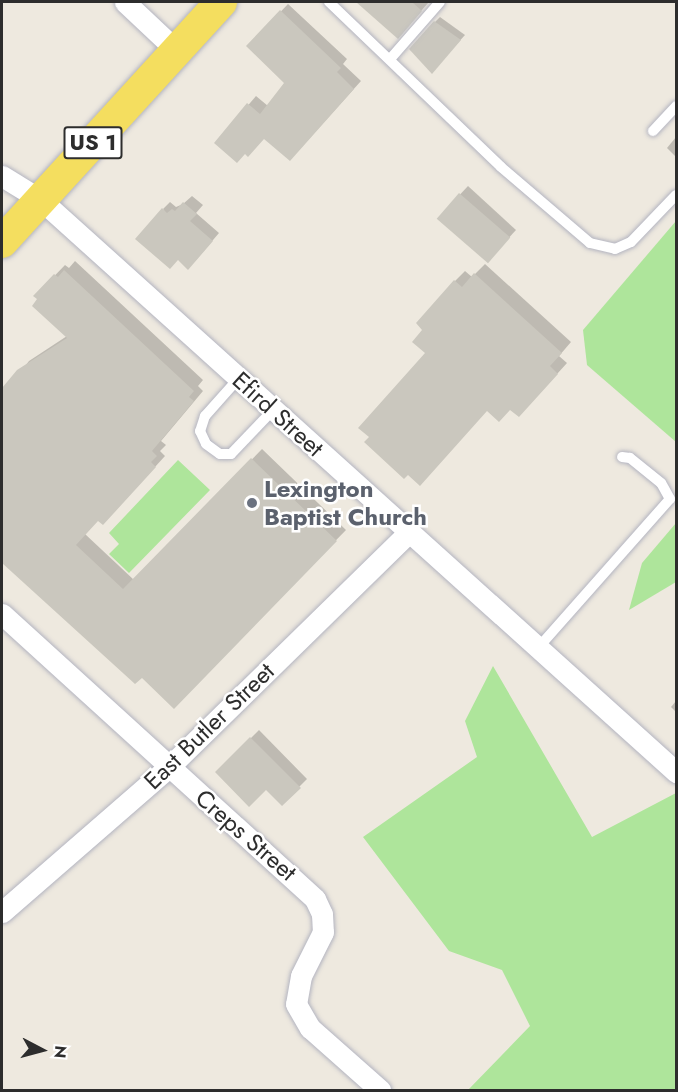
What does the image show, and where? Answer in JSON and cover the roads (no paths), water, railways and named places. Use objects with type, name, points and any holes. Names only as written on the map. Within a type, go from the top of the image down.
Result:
[{"type":"main road","name":"US 1","points":[[2,242],[221,2]]},
{"type":"street","points":[[125,2],[177,51]]},
{"type":"street","name":"Efird Street","points":[[2,176],[41,200],[676,772]]},
{"type":"street","name":"East Butler Street","points":[[2,912],[169,767],[409,532]]},
{"type":"street","name":"Creps Street","points":[[2,614],[315,899],[322,914],[322,932],[301,976],[296,1004],[310,1028],[380,1090]]},
{"type":"lane","points":[[329,2],[392,58],[493,160],[597,247],[615,249],[631,242],[676,195]]},
{"type":"lane","points":[[392,58],[440,2]]},
{"type":"lane","points":[[653,130],[676,106]]},
{"type":"lane","points":[[238,379],[205,416],[200,431],[206,444],[220,454],[231,454],[273,410]]},
{"type":"lane","points":[[538,648],[670,498],[661,483],[630,458],[622,457]]},
{"type":"place","name":"Lexington Baptist Church","points":[[252,503]]}]
